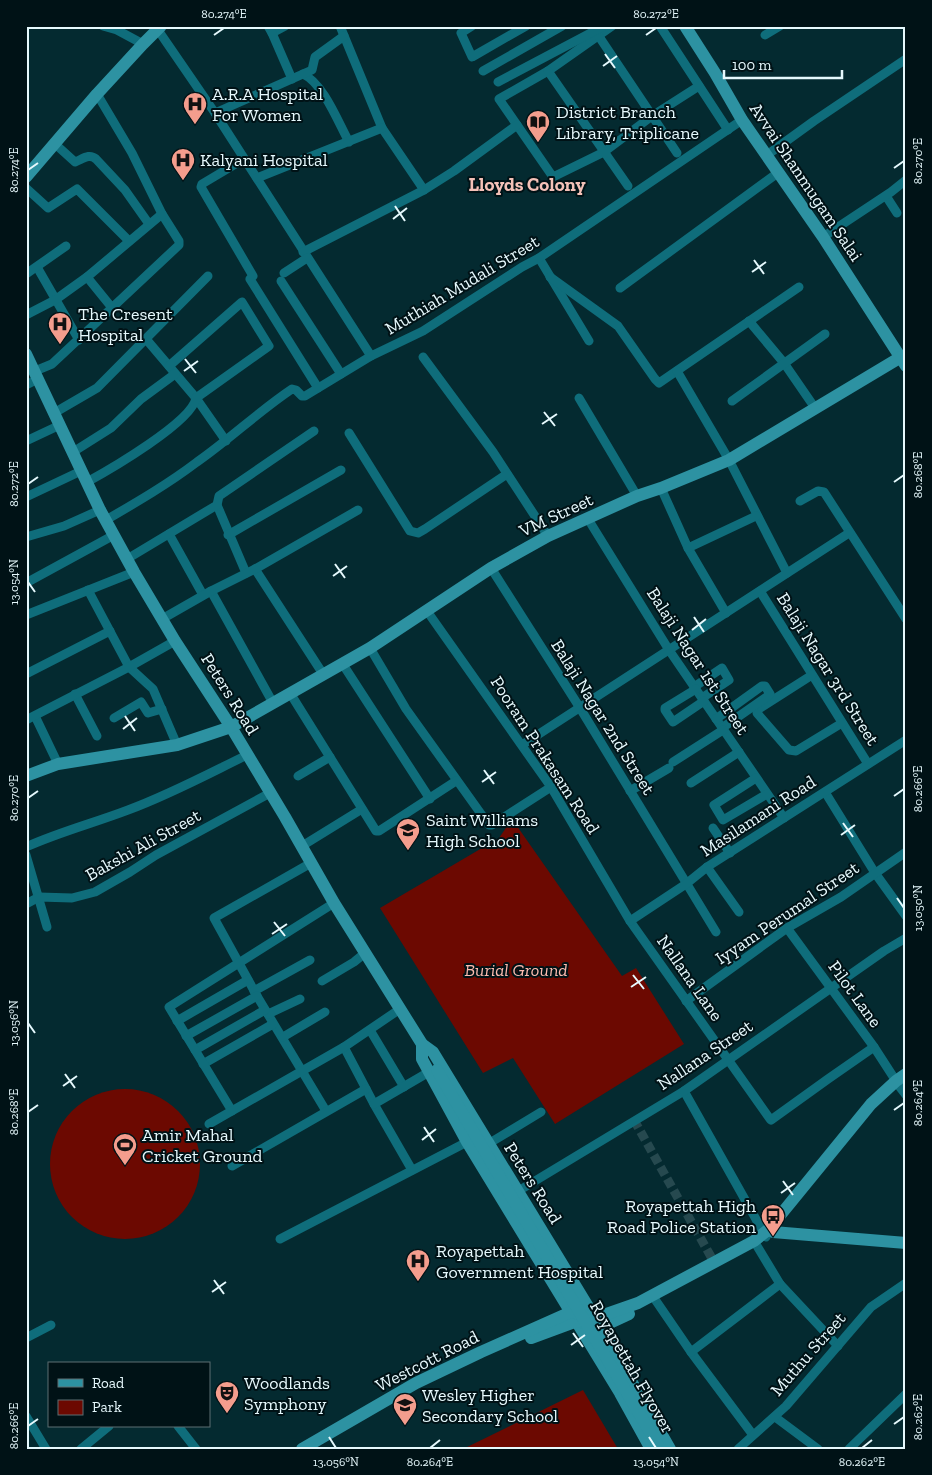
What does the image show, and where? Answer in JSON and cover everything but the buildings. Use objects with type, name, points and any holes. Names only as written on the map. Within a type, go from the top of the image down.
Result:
[{"type":"main road","name":"Avvai Shanmugam Salai","points":[[684,26],[715,73],[742,120],[904,359]]},
{"type":"main road","points":[[26,177],[97,94],[160,28]]},
{"type":"main road","name":"Peters Road","points":[[26,354],[103,515],[134,572],[175,641],[247,754],[364,953],[422,1044],[434,1052],[517,1192],[598,1322],[670,1449]]},
{"type":"main road","name":"VM Street","points":[[27,774],[58,764],[177,745],[230,727],[370,648],[491,568],[548,536],[637,496],[662,488],[729,460],[815,408],[904,359]]},
{"type":"main road","name":"Royapettah Flyover","points":[[422,1044],[433,1071],[660,1449]]},
{"type":"main road","name":"Peters Road","points":[[433,1071],[468,1142],[574,1316],[651,1449]]},
{"type":"main road","points":[[574,1316],[598,1322],[638,1303],[654,1298],[677,1283],[763,1236],[877,1105],[902,1084]]},
{"type":"main road","points":[[763,1236],[906,1243]]},
{"type":"main road","name":"Westcott Road","points":[[302,1449],[416,1383],[574,1316]]},
{"type":"main road","name":"Westcott Road","points":[[317,1449],[392,1404],[482,1355],[574,1316]]},
{"type":"street","points":[[103,26],[117,30],[143,44]]},
{"type":"street","points":[[284,26],[270,30],[292,79]]},
{"type":"street","points":[[340,26],[382,128],[424,190]]},
{"type":"street","points":[[472,26],[461,33],[472,57],[526,26]]},
{"type":"street","points":[[483,71],[562,26]]},
{"type":"street","points":[[498,82],[603,26]]},
{"type":"street","points":[[612,26],[548,71],[499,100],[553,177],[604,152],[699,86]]},
{"type":"street","points":[[660,26],[728,130]]},
{"type":"street","points":[[765,35],[780,26]]},
{"type":"street","points":[[160,28],[371,356]]},
{"type":"street","points":[[598,35],[677,153]]},
{"type":"street","points":[[216,113],[312,70],[315,57],[344,36]]},
{"type":"street","points":[[767,156],[814,121],[906,59]]},
{"type":"street","points":[[548,71],[628,186]]},
{"type":"street","points":[[303,74],[312,80],[325,97],[349,142]]},
{"type":"street","points":[[26,385],[113,309],[179,245],[179,241],[162,214],[132,153],[97,94]]},
{"type":"street","name":"Muthiah Mudali Street","points":[[318,388],[371,356],[423,331],[539,258],[742,120]]},
{"type":"street","points":[[341,374],[283,277],[305,255],[424,190],[454,171],[517,125]]},
{"type":"street","points":[[257,178],[382,128]]},
{"type":"street","points":[[54,144],[75,162],[87,156],[92,156],[96,159],[125,190],[149,224]]},
{"type":"street","points":[[26,537],[103,515],[153,492],[226,441],[292,389],[303,396],[318,388],[250,279],[253,276],[201,187],[202,184],[244,159]]},
{"type":"street","points":[[620,288],[779,172]]},
{"type":"street","points":[[823,237],[886,196],[906,180]]},
{"type":"street","points":[[26,188],[48,208],[76,189],[130,241]]},
{"type":"street","points":[[886,196],[897,213]]},
{"type":"street","points":[[26,314],[55,300],[87,277],[162,214]]},
{"type":"street","points":[[26,274],[66,246]]},
{"type":"street","points":[[539,258],[589,341]]},
{"type":"street","points":[[37,267],[79,340]]},
{"type":"street","points":[[54,413],[97,388],[208,276]]},
{"type":"street","points":[[87,277],[113,309]]},
{"type":"street","points":[[550,277],[618,326],[654,379],[659,383],[798,287]]},
{"type":"street","points":[[26,497],[118,465],[156,439],[186,413],[196,402],[196,398],[269,346],[242,302],[169,366]]},
{"type":"street","points":[[749,321],[784,363],[815,408]]},
{"type":"street","points":[[732,401],[825,334]]},
{"type":"street","points":[[146,340],[196,398],[226,441]]},
{"type":"street","points":[[424,357],[493,452],[548,536]]},
{"type":"street","points":[[677,371],[729,460],[787,574]]},
{"type":"street","points":[[73,452],[112,428],[141,399],[176,374]]},
{"type":"street","points":[[579,398],[637,496]]},
{"type":"street","points":[[26,441],[60,425]]},
{"type":"street","points":[[128,560],[216,505],[219,496],[314,431]]},
{"type":"street","points":[[349,433],[410,531],[418,533],[425,529],[507,474]]},
{"type":"street","points":[[228,535],[341,470]]},
{"type":"street","points":[[662,488],[688,548],[726,613]]},
{"type":"street","points":[[800,501],[818,492],[824,492],[906,619]]},
{"type":"street","points":[[216,505],[246,573]]},
{"type":"street","points":[[162,619],[207,593],[255,569],[358,510]]},
{"type":"street","points":[[688,548],[756,516]]},
{"type":"street","name":"Balaji Nagar 1st Street","points":[[588,519],[669,650],[784,818]]},
{"type":"street","points":[[522,745],[850,533]]},
{"type":"street","points":[[169,534],[273,703]]},
{"type":"street","points":[[26,583],[114,536]]},
{"type":"street","name":"Balaji Nagar 2nd Street","points":[[491,568],[580,708],[716,932]]},
{"type":"street","points":[[255,569],[323,674]]},
{"type":"street","points":[[26,615],[134,572]]},
{"type":"street","points":[[88,590],[129,667],[153,689],[177,745]]},
{"type":"street","name":"Balaji Nagar 3rd Street","points":[[760,591],[868,764]]},
{"type":"street","name":"Pooram Prakasam Road","points":[[428,610],[551,787],[630,921]]},
{"type":"street","points":[[26,674],[110,631]]},
{"type":"street","points":[[26,720],[175,641]]},
{"type":"street","points":[[370,648],[406,709],[487,824],[490,826],[551,787]]},
{"type":"street","points":[[342,663],[430,799]]},
{"type":"street","points":[[704,702],[673,722],[665,710],[665,708],[719,664]]},
{"type":"street","points":[[675,726],[729,680],[722,668],[693,686]]},
{"type":"street","points":[[812,674],[758,710],[757,713],[792,752],[842,723]]},
{"type":"street","points":[[630,791],[671,765],[770,694],[765,686],[762,686],[716,719]]},
{"type":"street","points":[[290,693],[375,830],[379,831],[456,781]]},
{"type":"street","points":[[75,694],[97,736]]},
{"type":"street","points":[[114,718],[141,702],[148,713],[162,709]]},
{"type":"street","points":[[35,716],[58,764]]},
{"type":"street","name":"Masilamani Road","points":[[630,921],[686,884],[707,867],[906,740]]},
{"type":"street","points":[[691,783],[739,752]]},
{"type":"street","points":[[26,847],[53,835],[156,800],[247,754]]},
{"type":"street","points":[[298,776],[330,757]]},
{"type":"street","points":[[756,778],[715,804],[714,807],[723,820],[767,794]]},
{"type":"street","points":[[825,792],[875,873],[906,916]]},
{"type":"street","name":"Bakshi Ali Street","points":[[39,897],[72,898],[94,892],[156,855],[270,793]]},
{"type":"street","points":[[302,846],[362,810]]},
{"type":"street","points":[[712,828],[730,853]]},
{"type":"street","name":"Iyyam Perumal Street","points":[[686,1001],[788,928],[841,896],[906,852]]},
{"type":"street","points":[[26,855],[47,927]]},
{"type":"street","points":[[312,862],[214,919],[255,993],[326,1112]]},
{"type":"street","points":[[707,867],[739,912]]},
{"type":"street","points":[[26,904],[39,897]]},
{"type":"street","points":[[232,1111],[169,1006],[334,903]]},
{"type":"street","name":"Nallana Lane","points":[[630,921],[770,1120],[874,1048]]},
{"type":"street","name":"Pilot Lane","points":[[788,928],[902,1084]]},
{"type":"street","name":"Nallana Street","points":[[502,1199],[517,1192],[684,1092],[906,938]]},
{"type":"street","points":[[322,981],[354,962],[364,953]]},
{"type":"street","points":[[186,1036],[310,960]]},
{"type":"street","points":[[178,1021],[248,980]]},
{"type":"street","points":[[195,1050],[267,1012],[300,999]]},
{"type":"street","points":[[209,1124],[303,1072],[400,1009]]},
{"type":"street","points":[[283,1038],[325,1012]]},
{"type":"street","points":[[204,1064],[274,1024]]},
{"type":"street","points":[[370,1030],[404,1086]]},
{"type":"street","points":[[344,1047],[412,1170]]},
{"type":"street","points":[[374,1104],[433,1071]]},
{"type":"street","points":[[232,1166],[366,1089]]},
{"type":"street","points":[[684,1092],[763,1236],[780,1284],[838,1346]]},
{"type":"street","points":[[488,1144],[541,1112]]},
{"type":"street","points":[[280,1239],[468,1142]]},
{"type":"street","name":"Muthu Street","points":[[738,1449],[775,1417],[871,1308],[906,1283]]},
{"type":"street","points":[[691,1352],[780,1284]]},
{"type":"street","points":[[654,1298],[691,1352],[753,1435]]},
{"type":"street","points":[[26,1338],[52,1325]]},
{"type":"street","points":[[849,1449],[906,1394]]},
{"type":"street","points":[[26,1416],[46,1449]]},
{"type":"street","points":[[775,1417],[818,1449]]},
{"type":"street","points":[[81,1449],[107,1428]]},
{"type":"street","points":[[180,1428],[196,1449]]},
{"type":"green space","name":"Burial Ground","points":[[512,819],[622,976],[636,968],[684,1044],[555,1124],[513,1058],[483,1073],[380,908],[499,838]]},
{"type":"green space","name":"Amir Mahal Cricket Ground","points":[[125,1089],[154,1095],[178,1111],[194,1135],[200,1164],[194,1193],[178,1217],[154,1233],[125,1239],[96,1233],[72,1217],[56,1193],[50,1164],[56,1135],[72,1111],[96,1095]]},
{"type":"green space","points":[[583,1390],[618,1449],[463,1449]]},
{"type":"tunnel","points":[[634,1120],[714,1262]]},
{"type":"place","name":"A.R.A Hospital For Women","points":[[195,125]]},
{"type":"place","name":"District Branch Library, Triplicane","points":[[538,143]]},
{"type":"place","name":"Kalyani Hospital","points":[[183,181]]},
{"type":"place","name":"The Cresent Hospital","points":[[60,345]]},
{"type":"place","name":"Saint Williams High School","points":[[408,851]]},
{"type":"place","name":"Amir Mahal Cricket Ground","points":[[125,1166]]},
{"type":"place","name":"Royapettah High Road Police Station","points":[[773,1237]]},
{"type":"place","name":"Royapettah Government Hospital","points":[[418,1282]]},
{"type":"place","name":"Woodlands Symphony","points":[[227,1414]]},
{"type":"place","name":"Wesley Higher Secondary School","points":[[405,1426]]},
{"type":"district","name":"Lloyds Colony","points":[[527,184]]}]
